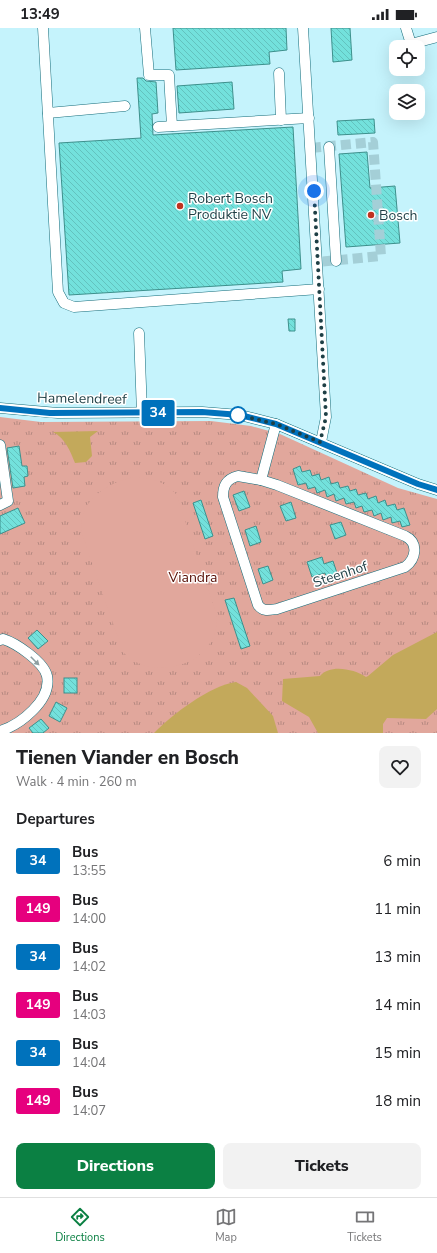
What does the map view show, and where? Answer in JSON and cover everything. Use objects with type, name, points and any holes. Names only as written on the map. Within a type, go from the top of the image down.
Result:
[{"type":"street","points":[[43,28],[58,292],[64,303],[74,307],[319,289]]},
{"type":"street","points":[[145,28],[149,75],[169,75],[172,126]]},
{"type":"street","points":[[303,28],[326,417],[320,442]]},
{"type":"street","points":[[406,28],[411,44],[437,37]]},
{"type":"street","points":[[279,73],[281,120]]},
{"type":"street","points":[[48,113],[125,106]]},
{"type":"street","points":[[158,127],[309,118]]},
{"type":"street","points":[[329,147],[336,261]]},
{"type":"street","points":[[139,333],[142,413]]},
{"type":"street","name":"Hamelendreef","points":[[0,408],[47,413],[219,413],[240,415],[276,424],[418,484],[437,490]]},
{"type":"street","points":[[261,480],[276,424]]},
{"type":"street","points":[[0,445],[8,501],[0,505]]},
{"type":"street","name":"Steenhof","points":[[238,476],[261,480],[411,539],[414,545],[415,555],[412,562],[405,567],[277,609],[261,609],[258,605],[223,497],[223,488],[232,478],[238,476]]},
{"type":"street","points":[[0,731],[14,725],[29,713],[38,703],[48,683],[46,674],[36,661],[12,642],[2,639]]},
{"type":"green space","name":"Viandra","points":[[0,417],[41,422],[211,421],[251,426],[280,434],[398,488],[437,499],[437,733],[0,733]]},
{"type":"green space","points":[[130,478],[155,480],[166,485],[176,494],[216,613],[216,630],[209,645],[198,656],[184,664],[168,668],[151,667],[136,662],[123,652],[82,534],[84,513],[94,497],[110,485]]},
{"type":"shaded area","points":[[98,431],[90,437],[92,456],[86,462],[75,463],[64,442],[53,432]]},
{"type":"shaded area","points":[[437,632],[437,709],[426,719],[387,718],[383,724],[383,733],[318,733],[309,717],[282,701],[283,679],[320,676],[324,672],[336,669],[349,670],[366,677],[393,655]]},
{"type":"shaded area","points":[[236,682],[247,688],[273,716],[278,733],[154,733],[181,710],[203,695],[214,689]]},
{"type":"building","points":[[173,28],[286,28],[287,50],[269,52],[270,64],[176,70]]},
{"type":"building","points":[[331,28],[350,28],[352,60],[333,62]]},
{"type":"building","name":"Robert Bosch Produktie NV","points":[[137,78],[143,78],[146,81],[156,82],[158,113],[152,114],[153,135],[293,127],[301,269],[282,271],[283,282],[69,295],[59,143],[141,138]]},
{"type":"building","points":[[232,82],[234,109],[179,113],[177,86]]},
{"type":"building","points":[[374,119],[375,133],[338,135],[337,121]]},
{"type":"building","name":"Bosch","points":[[367,152],[370,188],[395,186],[400,243],[346,247],[339,154]]},
{"type":"building","points":[[288,319],[295,319],[295,331],[289,331]]},
{"type":"building","points":[[19,446],[22,466],[27,466],[28,476],[24,477],[25,486],[13,488],[7,448]]},
{"type":"building","points":[[300,466],[302,472],[310,470],[312,476],[319,474],[321,480],[329,477],[331,484],[338,482],[340,488],[348,486],[350,491],[356,489],[358,495],[366,493],[368,499],[376,496],[378,503],[385,500],[387,506],[395,504],[397,510],[404,508],[410,525],[402,527],[400,521],[392,523],[391,517],[383,520],[381,513],[374,516],[372,510],[364,512],[362,506],[356,508],[354,502],[346,504],[344,498],[336,501],[334,494],[327,497],[325,490],[317,493],[315,487],[308,489],[306,483],[298,485],[293,469]]},
{"type":"building","points":[[244,491],[250,507],[239,511],[233,495]]},
{"type":"building","points":[[201,500],[213,536],[205,539],[193,503]]},
{"type":"building","points":[[291,502],[296,518],[286,521],[280,506]]},
{"type":"building","points":[[18,508],[25,523],[0,534],[0,516]]},
{"type":"building","points":[[341,522],[346,535],[335,539],[330,525]]},
{"type":"building","points":[[256,526],[261,542],[250,546],[245,530]]},
{"type":"building","points":[[322,557],[324,564],[333,561],[338,576],[327,580],[325,573],[312,577],[307,562]]},
{"type":"building","points":[[268,566],[273,580],[263,584],[258,569]]},
{"type":"building","points":[[234,598],[250,646],[241,649],[225,600]]},
{"type":"building","points":[[37,630],[48,641],[38,649],[28,638]]},
{"type":"building","points":[[64,678],[77,678],[77,693],[64,693]]},
{"type":"building","points":[[56,702],[67,708],[60,722],[49,716]]},
{"type":"building","points":[[41,719],[49,728],[43,733],[33,733],[29,728]]},
{"type":"tunnel","points":[[311,148],[373,142],[381,256],[318,262]]},
{"type":"bus line","name":"34","points":[[0,408],[42,413],[202,412],[240,415],[276,424],[418,484],[437,490]]},
{"type":"place","name":"Robert Bosch Produktie NV","points":[[180,206]]},
{"type":"place","name":"Bosch","points":[[371,215]]},
{"type":"route","points":[[238,415],[276,424],[320,442],[326,417],[314,191]]}]
